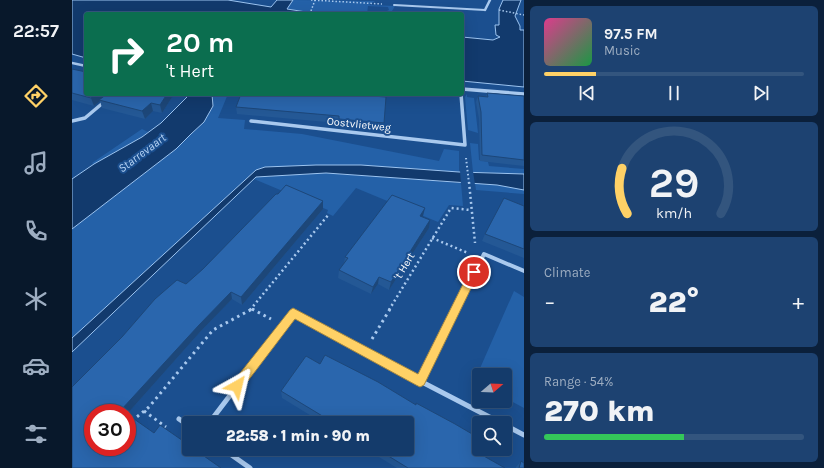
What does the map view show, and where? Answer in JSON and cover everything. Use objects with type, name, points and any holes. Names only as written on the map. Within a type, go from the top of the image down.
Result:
[{"type":"street","points":[[485,10],[490,0]]},
{"type":"street","points":[[72,63],[84,66]]},
{"type":"street","points":[[464,89],[524,94]]},
{"type":"street","name":"Oostvlietweg","points":[[251,121],[465,145],[461,96]]},
{"type":"street","points":[[72,121],[85,118],[108,99]]},
{"type":"street","points":[[420,381],[482,256],[524,271]]},
{"type":"street","points":[[214,416],[293,313],[487,416]]},
{"type":"street","points":[[512,429],[524,435]]},
{"type":"street","points":[[232,456],[250,468]]},
{"type":"lane","points":[[394,5],[485,10]]},
{"type":"path","points":[[311,0],[394,5]]},
{"type":"path","points":[[311,12],[315,0]]},
{"type":"path","points":[[496,10],[524,15]]},
{"type":"path","points":[[466,170],[475,243],[482,256]]},
{"type":"path","name":"'t Hert","points":[[365,351],[451,208],[470,210]]},
{"type":"path","points":[[136,418],[149,407],[213,330],[252,309],[329,214]]},
{"type":"path","points":[[432,238],[482,256]]},
{"type":"path","points":[[252,309],[284,325]]},
{"type":"shaded area","points":[[293,0],[375,1],[369,5],[395,6],[392,11],[387,11],[389,10],[388,7],[368,6],[367,12],[306,12],[286,9]]},
{"type":"shaded area","points":[[467,94],[467,97],[474,98],[478,133],[468,130],[465,97]]},
{"type":"shaded area","points":[[212,96],[227,96],[218,118],[245,120],[244,129],[302,134],[439,161],[444,149],[459,151],[459,172],[361,165],[257,170],[72,338],[72,229],[176,149],[204,122],[213,106]]},
{"type":"shaded area","points":[[142,129],[148,132],[142,137],[94,164],[92,163]]},
{"type":"shaded area","points":[[470,143],[478,144],[479,160],[488,162],[489,166],[524,169],[524,174],[473,172]]},
{"type":"shaded area","points":[[326,173],[461,183],[463,206],[449,205],[438,222],[356,188],[333,216],[327,213],[328,210],[254,179],[256,177]]},
{"type":"shaded area","points":[[475,183],[524,190],[524,194],[476,190]]},
{"type":"shaded area","points":[[514,291],[524,297],[524,408],[512,402],[512,368],[480,368]]},
{"type":"water","points":[[72,0],[228,0],[271,7],[277,0],[293,0],[287,9],[306,12],[84,12],[84,57],[72,54]]},
{"type":"water","points":[[503,0],[521,0],[515,16],[520,26],[520,30],[524,30],[524,87],[464,81],[464,37],[493,40],[500,37],[496,35],[495,25],[499,25],[499,9]]},
{"type":"water","name":"Starrevaart","points":[[188,96],[212,96],[213,106],[204,122],[176,149],[72,229],[72,179],[94,164],[142,137],[161,123]]},
{"type":"water","points":[[361,165],[459,172],[524,174],[524,190],[497,185],[326,173],[256,177],[72,352],[72,338],[256,170],[265,167]]},
{"type":"pier","points":[[460,170],[473,171],[475,185],[461,185]]},
{"type":"building","points":[[72,69],[84,72],[84,96],[94,96],[91,98],[72,93]]},
{"type":"building","points":[[487,93],[524,96],[524,160],[482,155],[481,112],[478,96],[488,97]]},
{"type":"building","points":[[104,96],[166,96],[160,105],[151,103],[142,111],[99,100]]},
{"type":"building","points":[[240,96],[386,97],[384,123],[339,119],[339,116],[236,107]]},
{"type":"building","points":[[286,185],[323,201],[241,297],[231,292],[127,404],[84,404],[84,456],[136,456],[136,420],[154,433],[160,425],[182,440],[182,456],[204,456],[221,468],[72,468],[72,387],[122,337],[155,299],[177,280],[186,284],[203,269],[276,194],[278,194]]},
{"type":"building","points":[[392,195],[425,208],[420,216],[430,220],[391,282],[379,277],[373,287],[339,270],[348,258],[345,257]]},
{"type":"building","points":[[504,198],[524,206],[524,249],[485,234]]},
{"type":"building","points":[[325,355],[378,382],[416,405],[416,403],[455,424],[472,434],[472,456],[484,456],[505,468],[408,468],[388,456],[414,456],[414,416],[322,416],[281,391],[306,356],[320,364]]},
{"type":"building","points":[[521,461],[524,463],[524,468],[519,468]]},
{"type":"route","points":[[237,386],[293,313],[420,381],[474,272]]}]
